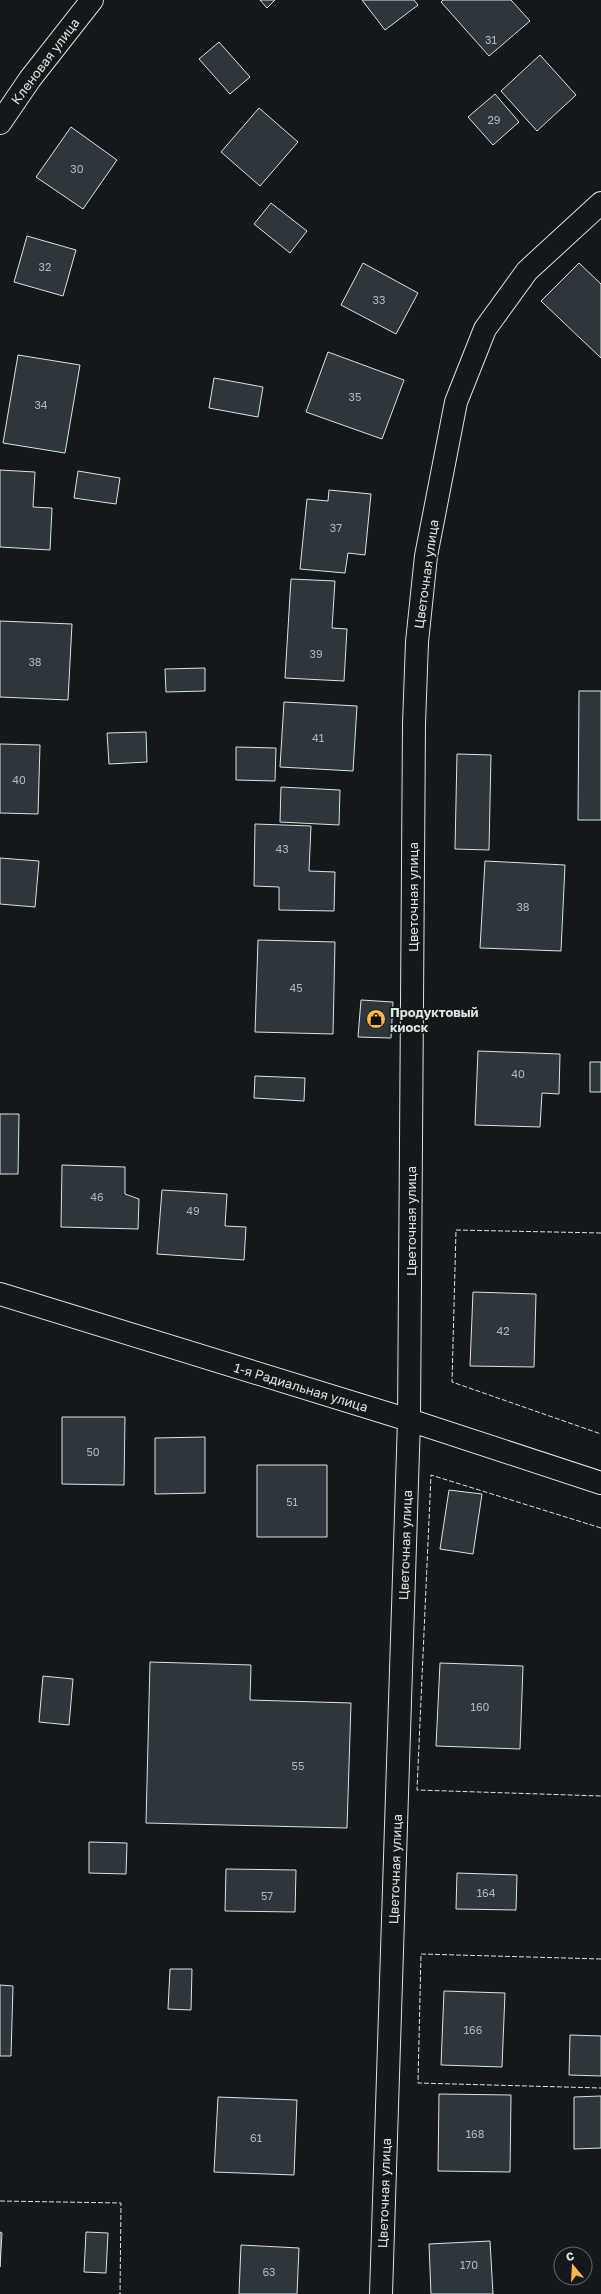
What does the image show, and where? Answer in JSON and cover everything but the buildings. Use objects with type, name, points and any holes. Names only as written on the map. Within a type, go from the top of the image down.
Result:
[{"type":"street","name":"Кленовая улица","points":[[0,123],[30,78],[92,0]]},
{"type":"street","name":"Цветочная улица","points":[[381,2294],[409,1420],[414,724],[417,642],[426,556],[456,402],[485,329],[526,271],[601,203]]},
{"type":"street","name":"1-я Радиальная улица","points":[[0,1294],[409,1420],[601,1483]]},
{"type":"fence","points":[[601,1233],[456,1230],[452,1382],[601,1434]]},
{"type":"fence","points":[[601,1528],[431,1475],[417,1790],[601,1796]]},
{"type":"fence","points":[[601,1959],[421,1954],[418,2083],[601,2088]]},
{"type":"fence","points":[[0,2201],[121,2203],[120,2294]]},
{"type":"place","name":"Продуктовый киоск","points":[[376,1019]]}]
